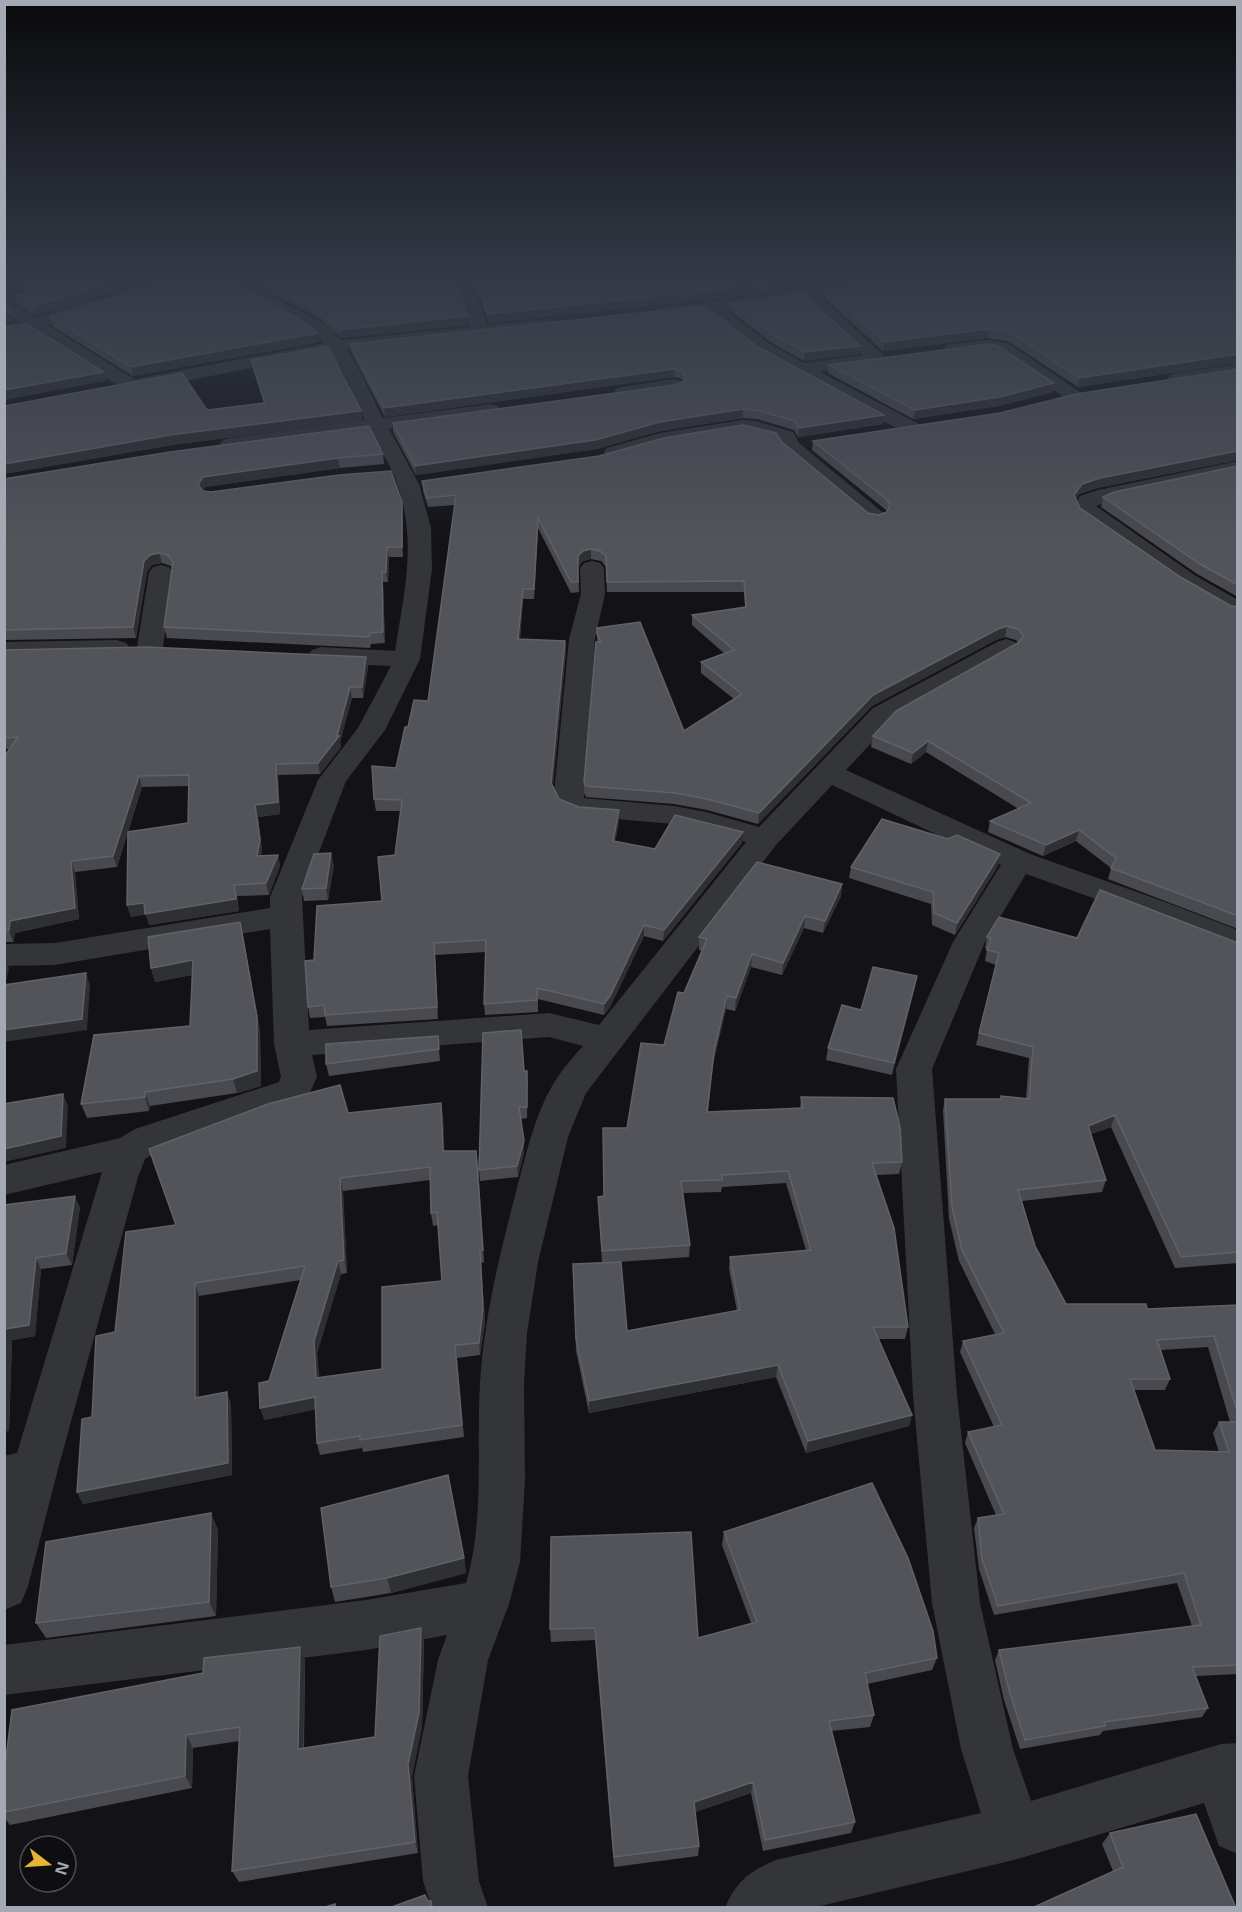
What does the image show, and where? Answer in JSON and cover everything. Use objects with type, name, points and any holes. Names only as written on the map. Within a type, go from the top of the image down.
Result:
[{"type":"street","points":[[100,366],[132,386]]},
{"type":"street","points":[[109,390],[233,366]]},
{"type":"street","points":[[4,1180],[130,1150],[148,1139],[293,1091],[299,1077],[291,1044],[286,897],[332,780],[371,730],[406,659],[420,559],[420,528],[405,477],[346,366]]},
{"type":"street","points":[[798,366],[873,409],[912,428]]},
{"type":"street","points":[[803,369],[824,366]]},
{"type":"street","points":[[1032,366],[1074,395]]},
{"type":"street","points":[[1163,381],[1238,369]]},
{"type":"street","points":[[660,439],[640,416],[615,394],[674,385]]},
{"type":"street","points":[[1053,401],[1096,392]]},
{"type":"street","points":[[206,448],[516,407]]},
{"type":"street","points":[[879,433],[933,424]]},
{"type":"street","points":[[599,457],[660,439],[742,426],[756,427],[786,436],[790,446],[876,516]]},
{"type":"street","points":[[790,446],[813,443]]},
{"type":"street","points":[[1238,467],[1106,495],[1088,501],[1085,506],[1087,511],[1188,581],[1238,609]]},
{"type":"street","points":[[592,568],[593,589],[582,639],[568,794],[571,803],[579,807],[674,815],[706,821],[765,838]]},
{"type":"street","points":[[4,650],[162,648],[161,572]]},
{"type":"street","points":[[460,1908],[451,1881],[441,1776],[463,1660],[484,1604],[496,1562],[502,1480],[502,1385],[506,1333],[518,1262],[549,1137],[570,1087],[765,838],[883,714],[1006,647]]},
{"type":"street","points":[[302,654],[406,659]]},
{"type":"street","points":[[828,772],[1019,861],[1157,910],[1238,943]]},
{"type":"street","points":[[1014,1833],[987,1749],[956,1603],[935,1395],[914,1069],[969,942],[1019,861]]},
{"type":"street","points":[[4,955],[66,952],[285,916]]},
{"type":"street","points":[[291,1044],[549,1025],[605,1040]]},
{"type":"street","points":[[4,1586],[20,1473],[130,1150]]},
{"type":"street","points":[[4,1670],[366,1625],[484,1604]]},
{"type":"street","points":[[753,1908],[776,1888],[1014,1833],[1229,1770],[1238,1827]]},
{"type":"building","points":[[4,366],[95,366],[104,372],[4,390]]},
{"type":"building","points":[[253,366],[338,366],[361,411],[170,435],[4,464],[4,406],[182,373],[207,410],[265,403]]},
{"type":"building","points":[[362,366],[794,366],[884,415],[799,428],[794,421],[757,410],[743,409],[660,422],[595,440],[415,466],[393,423],[675,385],[683,382],[685,376],[682,371],[674,369],[384,408]]},
{"type":"building","points":[[831,366],[1029,366],[1054,383],[999,397],[915,410]]},
{"type":"building","points":[[1061,366],[1157,366],[1079,378]]},
{"type":"building","points":[[1238,369],[1238,451],[1100,478],[1082,484],[1074,495],[1080,508],[1182,578],[1231,606],[1238,607],[1238,916],[1111,868],[1116,858],[1079,830],[1046,845],[990,821],[1031,803],[928,741],[913,753],[873,736],[896,711],[1018,643],[1024,636],[1018,629],[1007,626],[873,695],[759,813],[675,793],[586,786],[584,782],[596,642],[601,642],[597,628],[640,622],[684,731],[742,694],[701,662],[734,650],[692,615],[746,607],[744,581],[607,582],[606,556],[600,551],[591,549],[583,551],[578,556],[578,582],[571,582],[538,518],[534,589],[523,589],[518,639],[565,641],[551,783],[559,799],[579,807],[619,810],[613,841],[655,849],[675,815],[743,832],[664,930],[644,925],[604,1004],[537,988],[537,1000],[484,1004],[486,940],[434,943],[437,1007],[325,1015],[324,1005],[308,1007],[305,961],[314,960],[317,906],[382,901],[378,857],[395,855],[402,800],[374,799],[372,766],[396,768],[414,700],[428,701],[456,495],[427,498],[422,481],[599,456],[664,438],[743,425],[776,433],[782,442],[868,513],[878,515],[887,512],[890,505],[887,500],[813,441],[1000,413],[1076,394]]},
{"type":"building","points":[[369,426],[383,454],[203,477],[198,485],[203,491],[211,492],[339,475],[391,471],[402,502],[402,547],[387,547],[386,572],[382,572],[383,632],[370,633],[369,637],[164,627],[173,562],[168,555],[159,553],[150,555],[144,561],[133,627],[4,630],[4,479],[170,452]]},
{"type":"building","points":[[1238,466],[1238,585],[1200,564],[1103,497],[1114,492]]},
{"type":"building","points":[[147,647],[366,657],[362,687],[350,687],[337,736],[339,736],[318,763],[276,764],[278,802],[255,805],[260,840],[257,856],[278,855],[266,883],[234,885],[236,899],[145,914],[144,903],[127,905],[128,832],[188,823],[189,775],[139,776],[113,856],[71,861],[75,908],[10,921],[9,930],[4,930],[4,757],[18,737],[4,738],[4,650]]},
{"type":"building","points":[[882,819],[948,839],[957,835],[1000,854],[957,923],[934,913],[933,892],[851,867]]},
{"type":"building","points":[[331,853],[326,888],[302,889],[314,854]]},
{"type":"building","points":[[757,862],[842,884],[825,921],[805,916],[783,963],[752,954],[736,998],[727,996],[714,1052],[707,1112],[803,1108],[801,1097],[893,1098],[900,1127],[902,1162],[872,1163],[894,1228],[908,1327],[873,1327],[912,1415],[808,1441],[778,1365],[589,1401],[576,1339],[573,1264],[621,1262],[627,1331],[740,1310],[730,1257],[811,1250],[788,1171],[722,1175],[722,1180],[681,1181],[690,1245],[602,1251],[598,1197],[604,1196],[603,1128],[627,1128],[641,1043],[664,1045],[678,992],[684,993],[707,939],[699,937]]},
{"type":"building","points":[[1100,890],[1238,943],[1238,1252],[1181,1257],[1115,1115],[1088,1126],[1106,1180],[1018,1190],[1035,1246],[1066,1304],[1146,1304],[1147,1309],[1238,1305],[1238,1414],[1214,1336],[1157,1340],[1170,1379],[1130,1379],[1155,1450],[1229,1452],[1219,1422],[1238,1422],[1238,1665],[1192,1667],[1208,1708],[1104,1722],[1105,1726],[1025,1740],[999,1650],[1201,1625],[1184,1573],[998,1606],[982,1559],[978,1518],[1004,1514],[968,1432],[1002,1425],[963,1341],[1004,1333],[962,1250],[952,1207],[945,1099],[1001,1099],[1001,1096],[1029,1099],[1033,1047],[979,1033],[999,953],[987,950],[991,939],[987,937],[999,917],[1077,938]]},
{"type":"building","points":[[240,922],[257,1017],[257,1071],[233,1079],[145,1092],[145,1097],[81,1104],[94,1035],[190,1026],[193,960],[151,968],[148,937]]},
{"type":"building","points":[[873,967],[917,976],[894,1063],[828,1048],[842,1005],[861,1010]]},
{"type":"building","points":[[86,973],[82,1019],[4,1030],[4,985]]},
{"type":"building","points":[[521,1030],[524,1071],[527,1071],[527,1107],[519,1107],[524,1141],[517,1166],[479,1170],[483,1033]]},
{"type":"building","points":[[438,1036],[439,1049],[326,1064],[326,1044]]},
{"type":"building","points":[[340,1085],[348,1113],[441,1103],[443,1151],[476,1151],[483,1250],[480,1250],[483,1309],[479,1343],[455,1345],[462,1425],[360,1440],[360,1436],[317,1443],[315,1397],[260,1408],[259,1383],[269,1381],[305,1266],[195,1283],[195,1398],[227,1392],[228,1463],[77,1492],[82,1419],[92,1417],[96,1336],[115,1332],[126,1232],[176,1225],[149,1149],[268,1104]],"holes":[[[430,1167],[431,1213],[437,1212],[442,1281],[382,1287],[382,1369],[316,1378],[314,1341],[338,1261],[344,1260],[340,1178]]]},
{"type":"building","points":[[63,1094],[61,1136],[4,1149],[4,1104]]},
{"type":"building","points":[[75,1196],[66,1253],[36,1258],[29,1325],[5,1329],[4,1361],[4,1205]]},
{"type":"building","points":[[448,1475],[464,1558],[387,1578],[331,1587],[321,1508]]},
{"type":"building","points":[[872,1483],[908,1558],[933,1631],[937,1658],[865,1673],[874,1715],[829,1721],[855,1822],[765,1840],[753,1782],[694,1802],[699,1846],[614,1857],[595,1628],[550,1629],[551,1537],[691,1532],[698,1638],[757,1622],[724,1532]]},
{"type":"building","points":[[211,1513],[209,1602],[36,1623],[46,1542]]},
{"type":"building","points":[[421,1628],[419,1713],[408,1764],[415,1842],[232,1871],[240,1727],[186,1735],[185,1776],[4,1812],[4,1774],[12,1710],[203,1673],[204,1658],[300,1647],[298,1749],[375,1737],[380,1636]]},
{"type":"building","points":[[1196,1814],[1236,1908],[1032,1908],[1123,1867],[1110,1833]]},
{"type":"building","points":[[425,1895],[428,1901],[431,1901],[432,1908],[389,1908]]},
{"type":"building","points":[[335,1904],[336,1908],[322,1908]]}]
